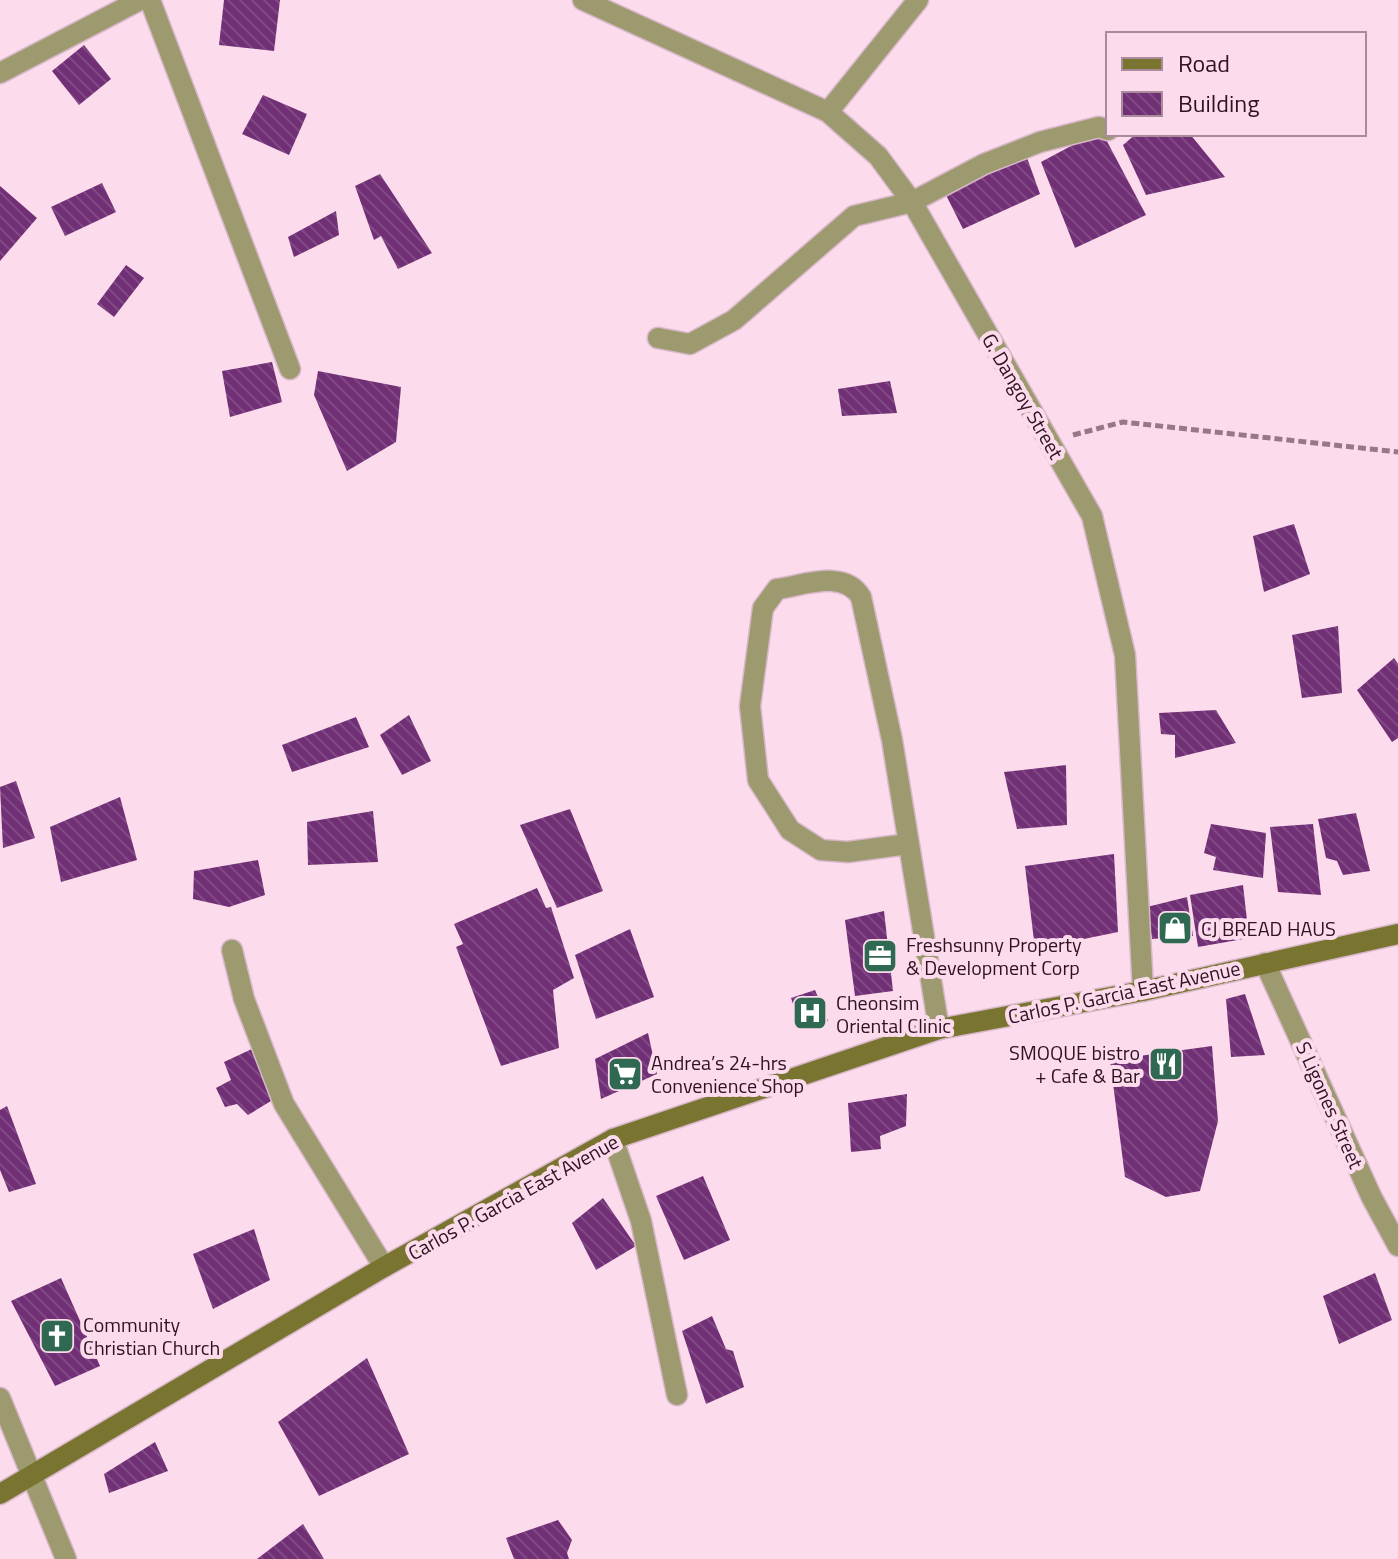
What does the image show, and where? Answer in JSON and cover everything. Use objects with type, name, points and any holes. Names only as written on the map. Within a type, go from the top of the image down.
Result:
[{"type":"main road","name":"Carlos P. Garcia East Avenue","points":[[0,1494],[384,1267],[613,1139],[939,1029],[1143,991],[1398,934]]},
{"type":"street","points":[[0,73],[140,0]]},
{"type":"street","points":[[150,0],[290,369]]},
{"type":"street","name":"G. Dangoy Street","points":[[583,0],[828,112],[878,156],[912,202],[1092,516],[1125,655],[1143,991]]},
{"type":"street","points":[[828,112],[918,0]]},
{"type":"street","points":[[658,338],[690,344],[734,320],[854,216],[912,202],[984,164],[1040,142],[1099,127],[1106,129]]},
{"type":"street","points":[[908,844],[848,852],[821,850],[790,830],[758,780],[751,692],[763,608],[777,589],[842,579],[854,586],[861,597],[892,740],[939,1029]]},
{"type":"street","points":[[232,950],[244,999],[284,1104],[384,1267]]},
{"type":"street","name":"S Ligones Street","points":[[1265,963],[1372,1198],[1398,1246]]},
{"type":"street","points":[[613,1139],[641,1221],[677,1395]]},
{"type":"street","points":[[0,1398],[66,1559]]},
{"type":"path","points":[[1049,441],[1123,422],[1398,452]]},
{"type":"building","points":[[224,0],[280,0],[274,51],[219,45]]},
{"type":"building","points":[[84,45],[111,79],[79,105],[52,71]]},
{"type":"building","points":[[263,95],[307,114],[289,155],[242,134]]},
{"type":"building","points":[[1101,130],[1146,215],[1075,248],[1041,162]]},
{"type":"building","points":[[1134,136],[1192,136],[1225,177],[1146,195],[1123,145]]},
{"type":"building","points":[[1026,155],[1040,194],[963,229],[943,189]]},
{"type":"building","points":[[380,174],[432,253],[398,269],[381,236],[374,240],[355,186]]},
{"type":"building","points":[[102,183],[116,212],[65,236],[51,207]]},
{"type":"building","points":[[0,186],[37,218],[0,261]]},
{"type":"building","points":[[336,211],[339,235],[294,257],[288,237]]},
{"type":"building","points":[[126,265],[144,278],[114,317],[97,304]]},
{"type":"building","points":[[272,362],[282,402],[230,417],[222,371]]},
{"type":"building","points":[[318,371],[401,387],[396,442],[347,471],[314,395]]},
{"type":"building","points":[[890,381],[897,413],[842,416],[838,389]]},
{"type":"building","points":[[1294,524],[1310,574],[1264,592],[1253,536]]},
{"type":"building","points":[[1338,626],[1342,693],[1302,698],[1292,635]]},
{"type":"building","points":[[1394,658],[1398,664],[1398,738],[1392,742],[1357,690]]},
{"type":"building","points":[[1216,710],[1236,743],[1175,758],[1175,735],[1161,734],[1159,713]]},
{"type":"building","points":[[409,715],[431,761],[402,775],[380,735]]},
{"type":"building","points":[[356,717],[369,747],[292,772],[282,745]]},
{"type":"building","points":[[1066,765],[1067,825],[1017,829],[1004,772]]},
{"type":"building","points":[[16,781],[35,838],[3,848],[0,787]]},
{"type":"building","points":[[120,797],[137,860],[61,882],[50,827]]},
{"type":"building","points":[[570,809],[603,891],[557,908],[520,825]]},
{"type":"building","points":[[373,811],[378,862],[308,865],[307,822]]},
{"type":"building","points":[[1356,813],[1370,871],[1343,875],[1337,861],[1326,858],[1318,819]]},
{"type":"building","points":[[1211,824],[1266,833],[1263,878],[1213,870],[1216,857],[1204,853]]},
{"type":"building","points":[[1313,824],[1321,895],[1278,892],[1270,827]]},
{"type":"building","points":[[1114,854],[1118,932],[1035,949],[1025,866]]},
{"type":"building","points":[[258,860],[265,895],[229,907],[193,899],[194,871]]},
{"type":"building","points":[[1243,885],[1249,938],[1198,947],[1190,895]]},
{"type":"building","points":[[537,888],[546,908],[551,907],[574,978],[553,990],[559,1048],[501,1066],[456,947],[463,944],[454,924]]},
{"type":"building","points":[[1187,897],[1193,936],[1152,939],[1147,907]]},
{"type":"building","points":[[884,911],[893,991],[855,996],[845,920]]},
{"type":"building","points":[[630,929],[654,997],[596,1019],[575,955]]},
{"type":"building","points":[[815,990],[828,1021],[801,1027],[791,998]]},
{"type":"building","points":[[1245,994],[1265,1055],[1231,1057],[1226,999]]},
{"type":"building","points":[[648,1033],[657,1074],[601,1099],[595,1059]]},
{"type":"building","points":[[1212,1046],[1218,1121],[1200,1191],[1166,1197],[1125,1177],[1110,1060]]},
{"type":"building","points":[[254,1048],[276,1098],[248,1115],[237,1104],[225,1107],[216,1088],[231,1080],[224,1062]]},
{"type":"building","points":[[907,1094],[906,1126],[880,1136],[881,1149],[851,1152],[848,1103]]},
{"type":"building","points":[[7,1106],[36,1184],[9,1192],[0,1170],[0,1110]]},
{"type":"building","points":[[703,1176],[730,1240],[684,1260],[656,1196]]},
{"type":"building","points":[[603,1198],[636,1246],[596,1270],[572,1223]]},
{"type":"building","points":[[254,1229],[270,1280],[213,1309],[193,1254]]},
{"type":"building","points":[[1375,1273],[1392,1320],[1339,1344],[1323,1296]]},
{"type":"building","points":[[61,1278],[100,1366],[55,1386],[11,1301]]},
{"type":"building","points":[[712,1316],[726,1349],[733,1351],[744,1387],[706,1404],[682,1331]]},
{"type":"building","points":[[367,1358],[409,1454],[319,1496],[278,1422]]},
{"type":"building","points":[[155,1442],[168,1471],[109,1493],[104,1474]]},
{"type":"building","points":[[558,1520],[572,1540],[567,1553],[569,1559],[514,1559],[506,1538]]},
{"type":"building","points":[[303,1524],[324,1559],[257,1559]]},
{"type":"place","name":"CJ BREAD HAUS","points":[[1175,928]]},
{"type":"place","name":"Freshsunny Property & Development Corp","points":[[880,956]]},
{"type":"place","name":"Cheonsim Oriental Clinic","points":[[810,1013]]},
{"type":"place","name":"SMOQUE bistro + Cafe & Bar","points":[[1166,1064]]},
{"type":"place","name":"Andrea’s 24-hrs Convenience Shop","points":[[625,1074]]},
{"type":"place","name":"Community Christian Church","points":[[57,1336]]}]
